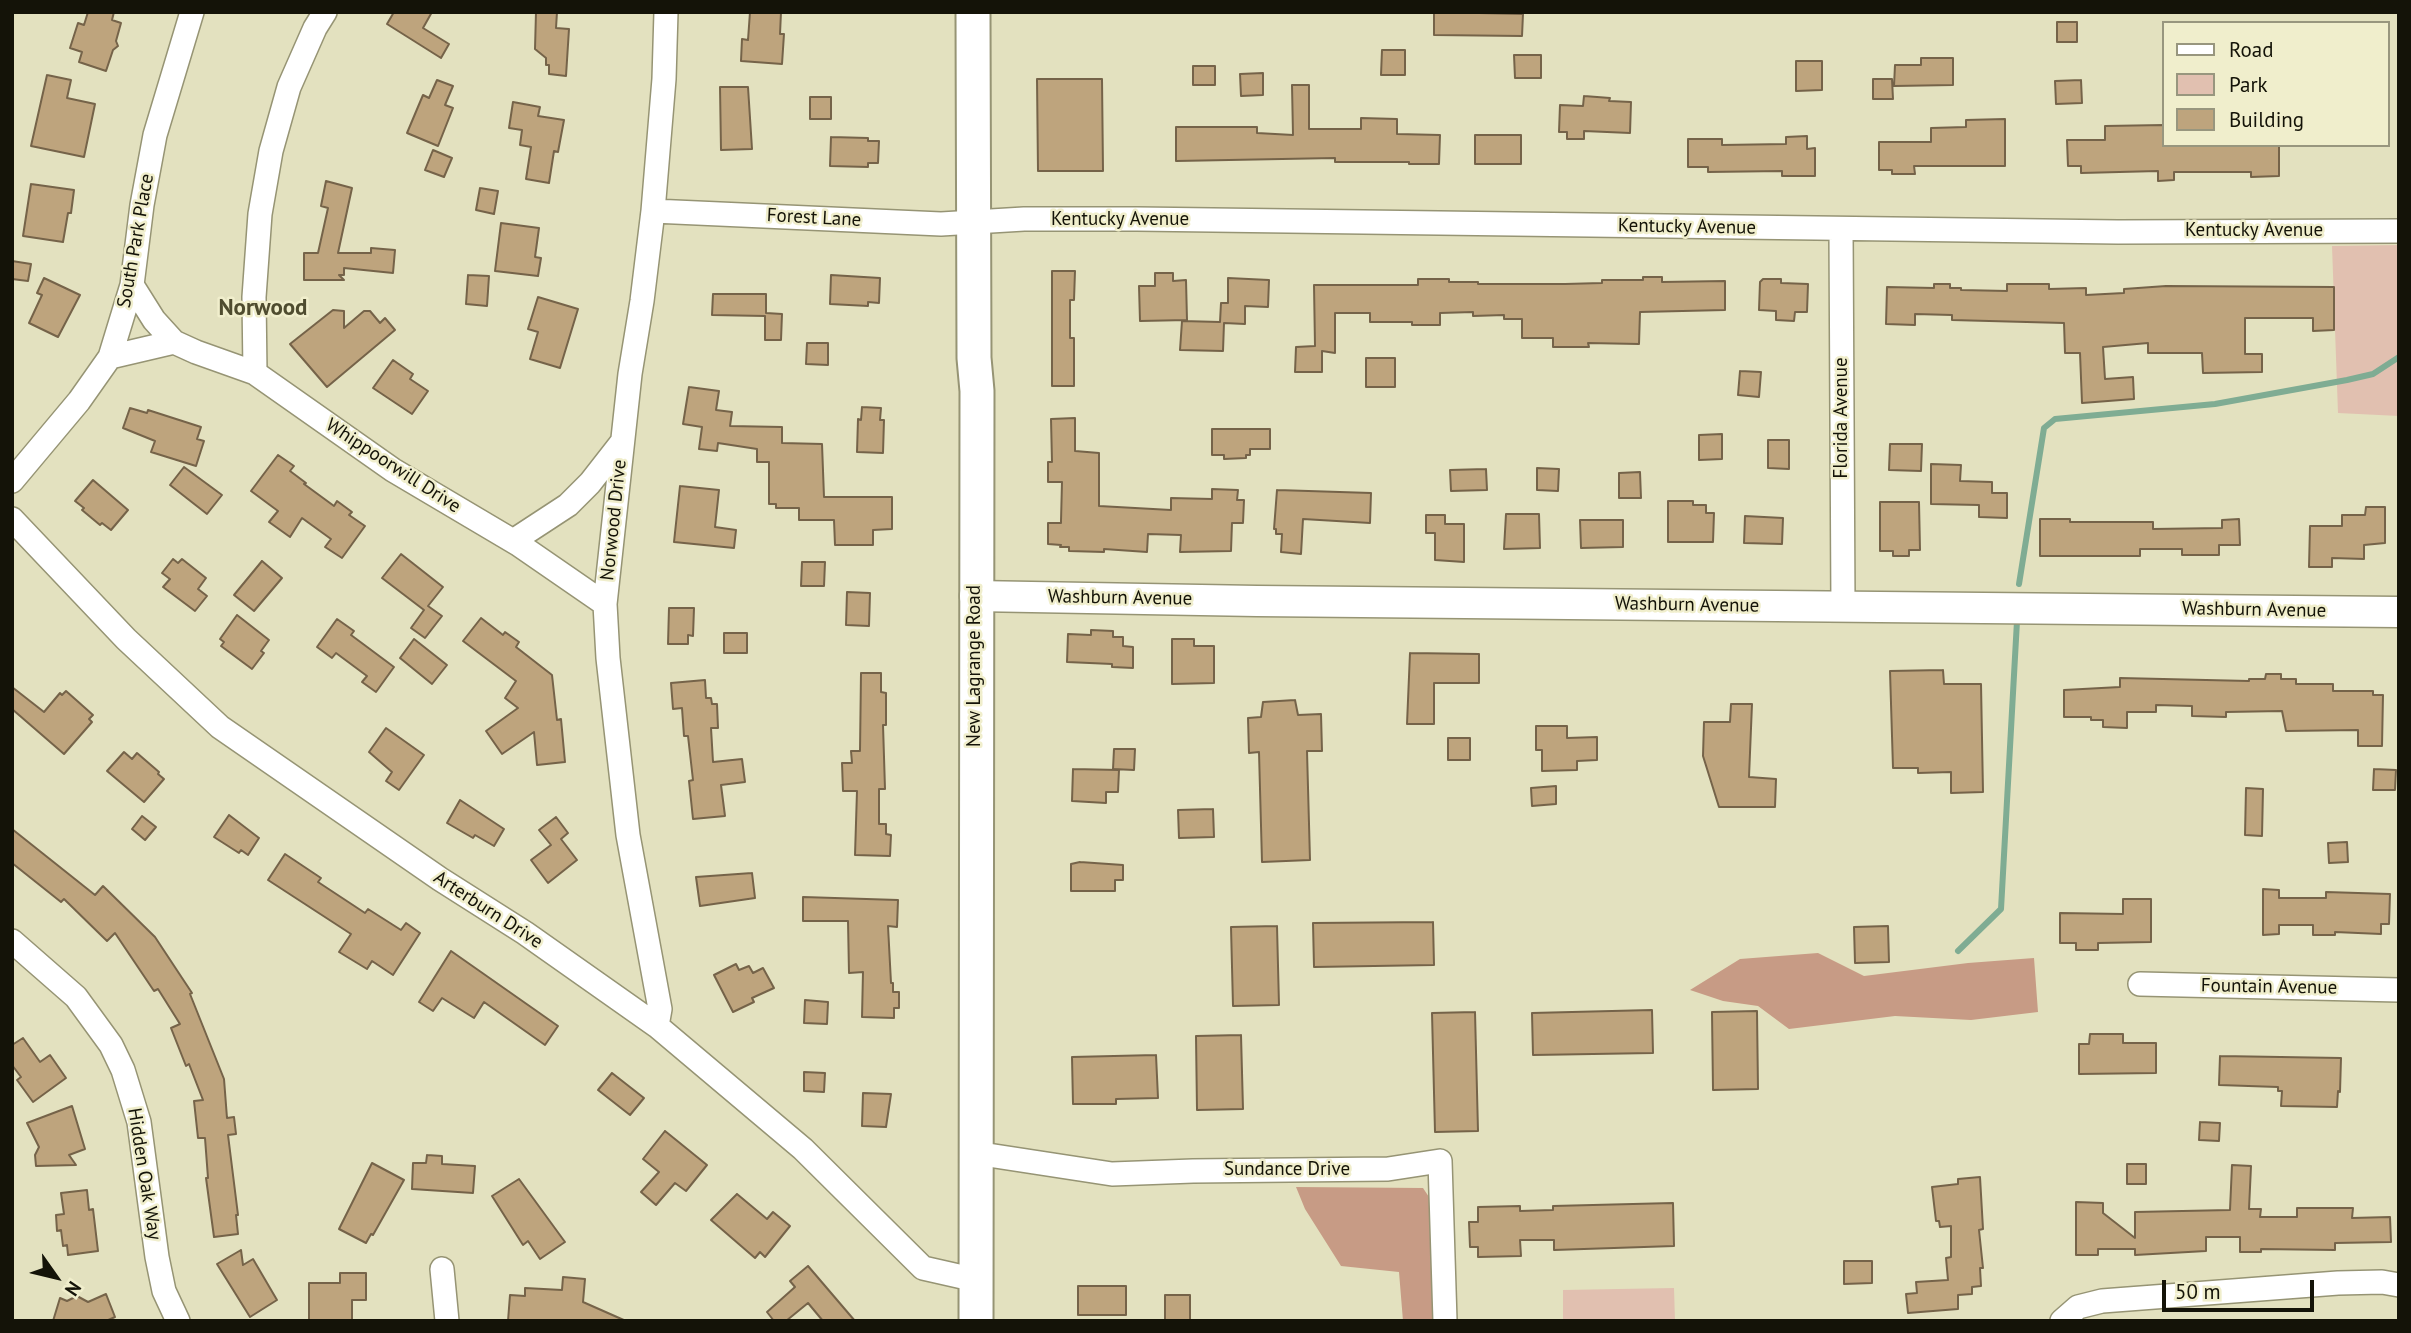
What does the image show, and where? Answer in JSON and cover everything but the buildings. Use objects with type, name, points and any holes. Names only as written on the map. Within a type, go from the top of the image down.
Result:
[{"type":"main road","name":"New Lagrange Road","points":[[973,12],[977,517],[976,1321]]},
{"type":"street","name":"South Park Place","points":[[12,481],[79,401],[110,357],[132,285],[142,205],[155,135],[192,12]]},
{"type":"street","points":[[255,373],[254,283],[260,214],[271,151],[289,87],[325,12]]},
{"type":"street","name":"Norwood Drive","points":[[657,1026],[660,1009],[628,835],[608,658],[605,604],[630,374],[653,211],[666,12]]},
{"type":"street","name":"Forest Lane","points":[[653,211],[916,223],[975,222]]},
{"type":"street","name":"Kentucky Avenue","points":[[975,222],[1137,219],[1841,229],[2399,231]]},
{"type":"street","name":"Florida Avenue","points":[[1841,229],[1843,607]]},
{"type":"street","name":"Whippoorwill Drive","points":[[132,285],[154,320],[174,342],[255,373],[393,470],[513,541],[605,604]]},
{"type":"street","points":[[110,357],[174,342]]},
{"type":"street","points":[[513,541],[568,505],[590,484],[622,442]]},
{"type":"street","name":"Arterburn Drive","points":[[12,519],[126,639],[220,727],[440,879],[526,933],[657,1026],[803,1149],[923,1268],[976,1280]]},
{"type":"street","name":"Washburn Avenue","points":[[975,596],[2399,612]]},
{"type":"street","name":"Hidden Oak Way","points":[[12,941],[76,997],[111,1045],[122,1070],[139,1122],[162,1280],[178,1321]]},
{"type":"street","name":"Fountain Avenue","points":[[2140,984],[2399,990]]},
{"type":"street","name":"Sundance Drive","points":[[975,1153],[1112,1174],[1388,1169],[1440,1161],[1445,1321]]},
{"type":"street","points":[[442,1269],[447,1321]]},
{"type":"street","points":[[2063,1318],[2078,1307],[2102,1301],[2338,1283],[2382,1282],[2399,1285]]},
{"type":"green space","points":[[2399,245],[2399,416],[2338,413],[2332,246]]},
{"type":"green space","points":[[1674,1288],[1675,1321],[1563,1321],[1563,1290]]},
{"type":"shaded area","points":[[1818,953],[1864,976],[2034,958],[2038,1012],[1971,1020],[1895,1016],[1789,1029],[1758,1006],[1723,1001],[1690,990],[1740,959]]},
{"type":"shaded area","points":[[1296,1187],[1423,1188],[1433,1203],[1436,1321],[1403,1321],[1399,1272],[1341,1266],[1305,1209]]},
{"type":"waterway","points":[[2019,584],[2044,428],[2055,419],[2215,404],[2373,374],[2399,357]]},
{"type":"waterway","points":[[1958,951],[2001,909],[2017,621]]},
{"type":"district","name":"Norwood","points":[[263,308]]}]
